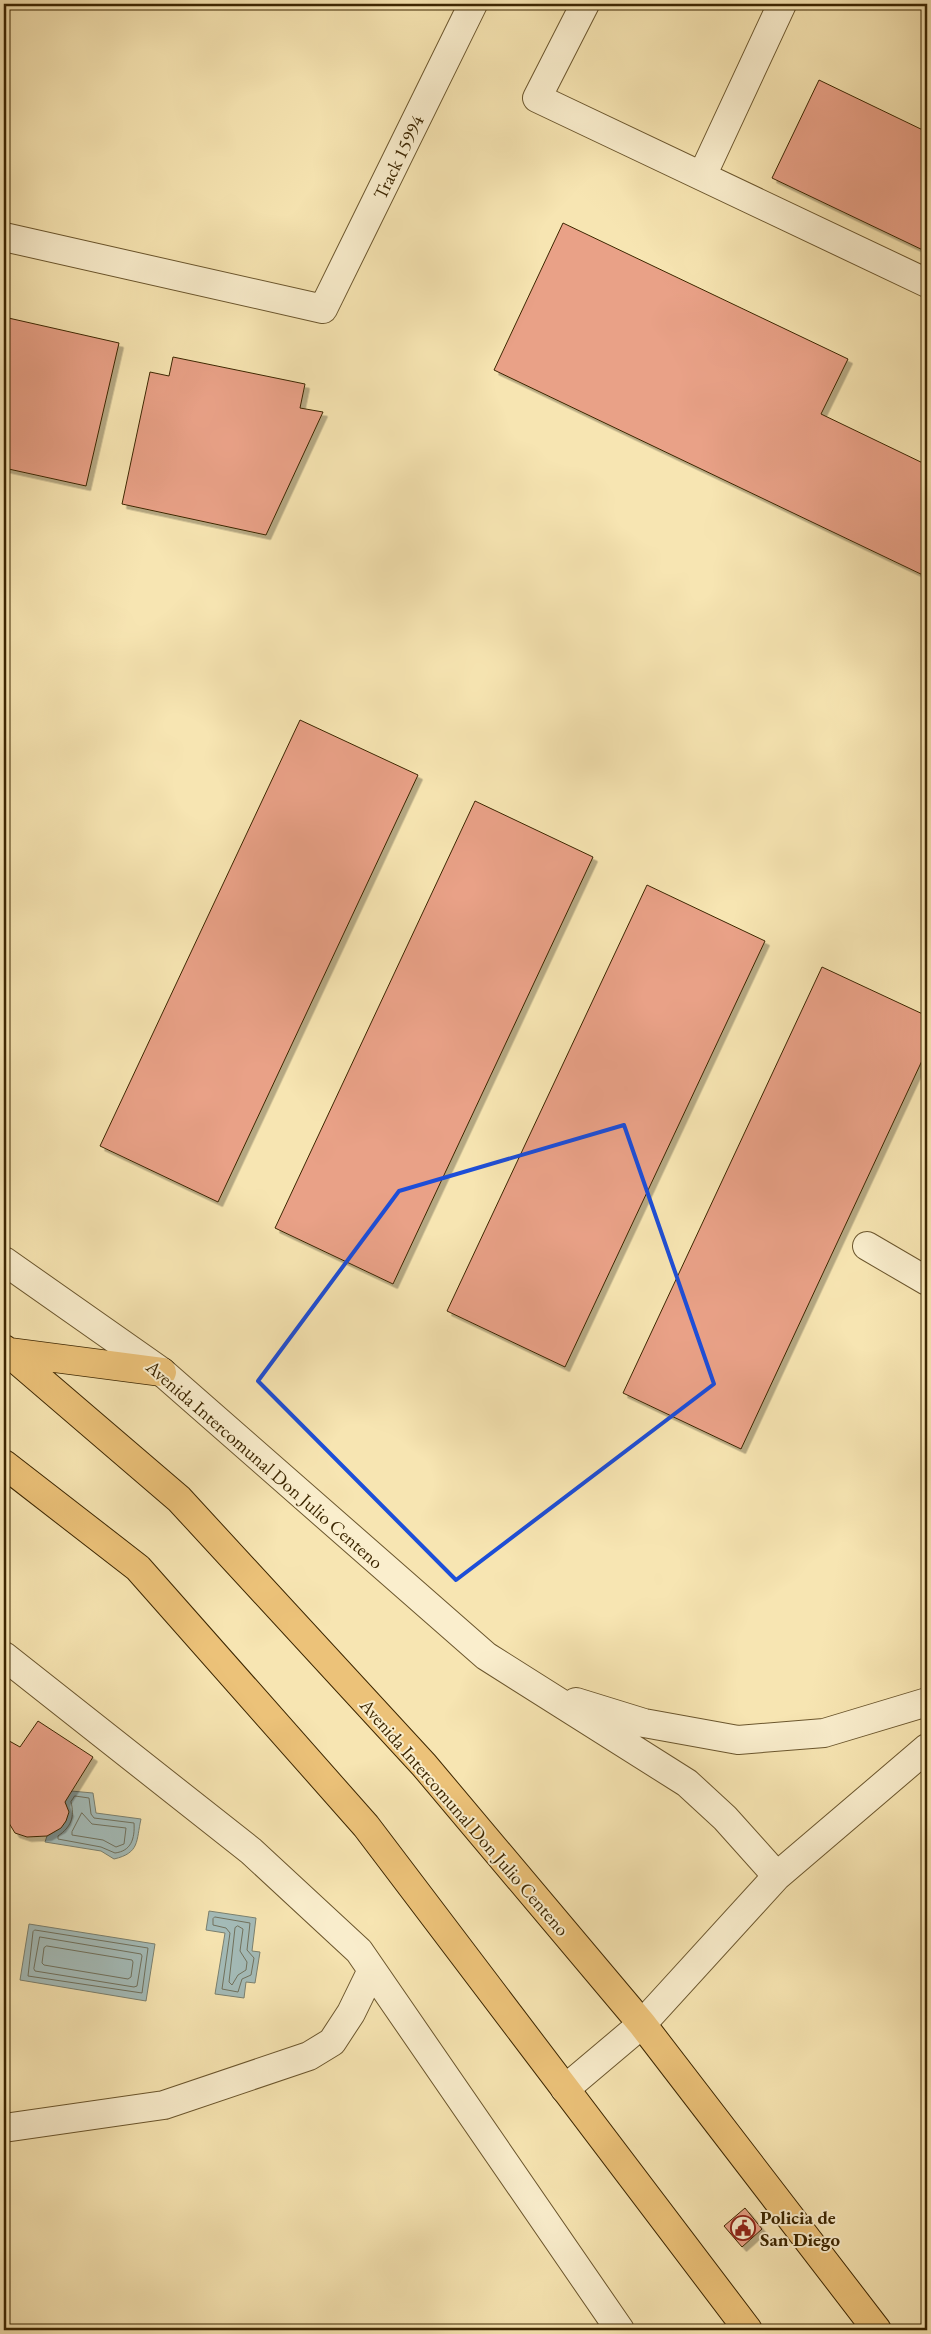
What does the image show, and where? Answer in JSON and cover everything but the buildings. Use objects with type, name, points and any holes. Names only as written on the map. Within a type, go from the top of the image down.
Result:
[{"type":"main road","points":[[7,1351],[162,1372]]},
{"type":"main road","name":"Avenida Intercomunal Don Julio Centeno","points":[[7,1351],[179,1499],[424,1765],[642,2024],[877,2330]]},
{"type":"main road","points":[[4,1464],[138,1568],[366,1826],[748,2330]]},
{"type":"street","name":"Track 15994","points":[[4,237],[323,309],[473,4]]},
{"type":"street","points":[[586,4],[537,98],[927,283]]},
{"type":"street","points":[[702,176],[782,4]]},
{"type":"street","points":[[867,1246],[927,1281]]},
{"type":"street","name":"Avenida Intercomunal Don Julio Centeno","points":[[4,1261],[162,1372],[486,1656],[687,1783],[724,1818],[777,1876]]},
{"type":"street","points":[[4,1656],[251,1851],[359,1951],[620,2330]]},
{"type":"street","points":[[543,1693],[644,1723],[738,1740],[824,1733],[927,1702]]},
{"type":"street","points":[[565,2089],[642,2024],[777,1876],[927,1748]]},
{"type":"street","points":[[4,2128],[164,2105],[309,2056],[332,2042],[351,2013],[372,1970]]},
{"type":"highlighted area","points":[[624,1125],[714,1384],[456,1580],[258,1381],[399,1191]]},
{"type":"water","points":[[71,1791],[93,1793],[96,1813],[141,1819],[133,1850],[114,1859],[101,1851],[45,1842],[47,1836],[58,1830],[65,1823],[67,1808],[65,1802]]},
{"type":"water","points":[[209,1911],[256,1918],[252,1951],[260,1952],[255,1983],[246,1982],[244,1998],[215,1994],[225,1933],[206,1930]]},
{"type":"water","points":[[29,1924],[155,1944],[146,2001],[20,1980]]},
{"type":"place","name":"Policia de San Diego","points":[[743,2228]]}]
